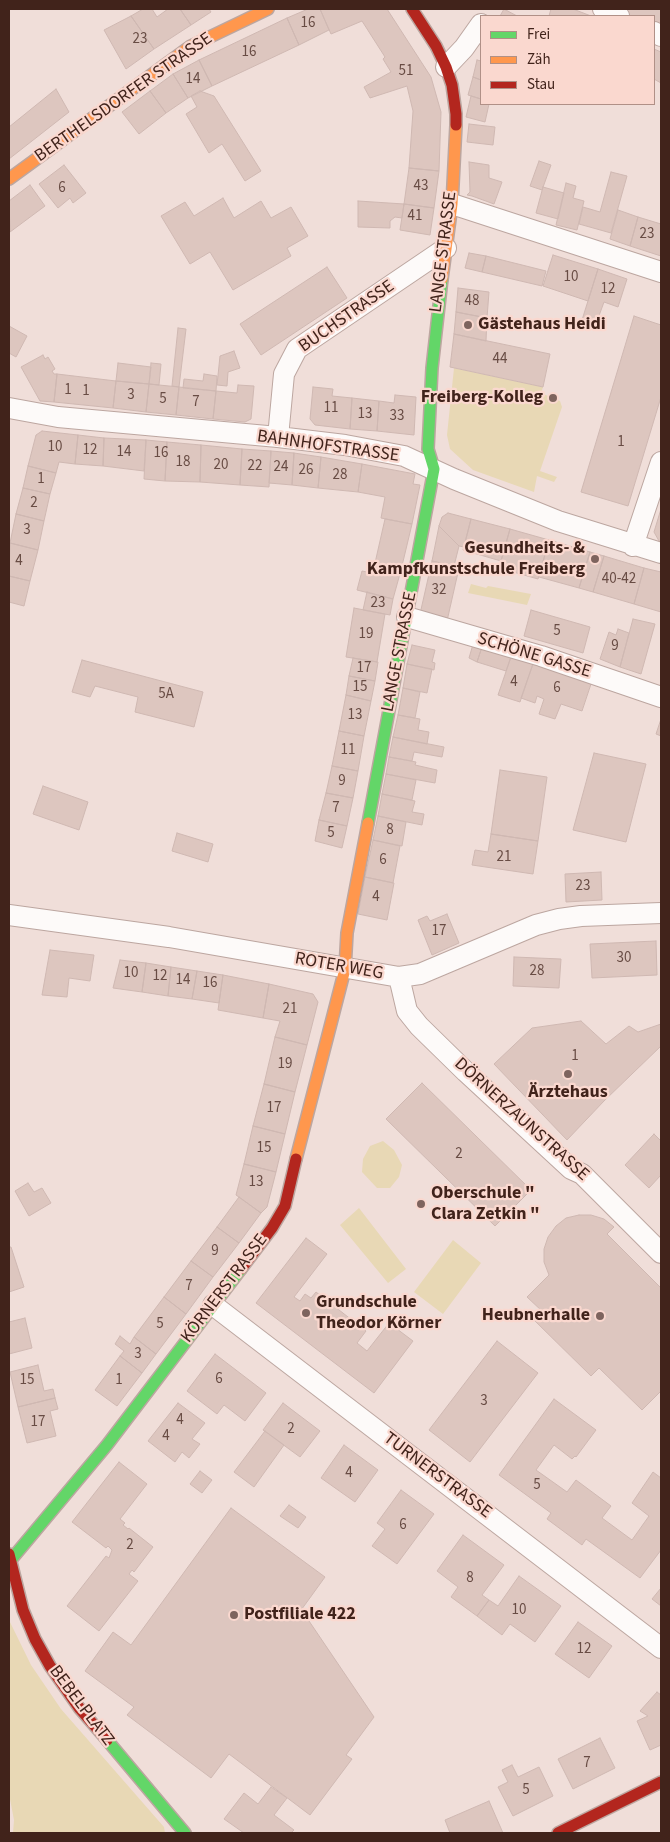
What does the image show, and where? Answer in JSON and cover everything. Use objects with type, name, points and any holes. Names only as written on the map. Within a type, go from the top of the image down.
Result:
[{"type":"street","name":"BERTHELSDORFER STRASSE","points":[[9,179],[191,46],[268,9]]},
{"type":"street","name":"LANGE STRASSE","points":[[345,969],[347,933],[434,469],[428,449],[436,319],[452,204],[456,114],[452,85],[446,67],[436,46],[412,9]]},
{"type":"street","points":[[602,9],[617,15]]},
{"type":"street","points":[[446,67],[464,48],[480,25]]},
{"type":"street","points":[[452,204],[661,272]]},
{"type":"street","name":"BUCHSTRASSE","points":[[278,438],[284,374],[297,349],[446,248]]},
{"type":"street","name":"BAHNHOFSTRASSE","points":[[9,408],[58,417],[344,445],[404,456],[454,479],[558,521],[633,546],[661,553]]},
{"type":"street","points":[[633,546],[661,462]]},
{"type":"street","name":"SCHÖNE GASSE","points":[[406,617],[541,656],[661,697]]},
{"type":"street","name":"ROTER WEG","points":[[9,915],[169,937],[398,977],[420,974],[536,925],[551,921],[581,916],[661,913]]},
{"type":"street","name":"KÖRNERSTRASSE","points":[[9,1558],[106,1445],[272,1228],[285,1206],[330,1022],[345,969]]},
{"type":"street","name":"DÖRNERZAUNSTRASSE","points":[[398,977],[407,1011],[419,1026],[571,1169],[582,1174],[661,1253]]},
{"type":"street","name":"TURNERSTRASSE","points":[[213,1305],[661,1648]]},
{"type":"street","name":"BEBELPLATZ","points":[[9,1558],[13,1588],[35,1639],[61,1682],[80,1710],[185,1833]]},
{"type":"street","points":[[558,1833],[661,1782]]},
{"type":"shaded area","points":[[454,368],[543,387],[541,393],[560,401],[562,407],[540,471],[557,477],[554,482],[537,476],[534,492],[473,470],[450,449],[447,435]]},
{"type":"shaded area","points":[[471,584],[531,594],[527,605],[468,593]]},
{"type":"shaded area","points":[[383,1141],[394,1150],[402,1165],[399,1177],[390,1188],[377,1188],[362,1172],[363,1159],[370,1146]]},
{"type":"shaded area","points":[[359,1208],[406,1269],[388,1283],[340,1225]]},
{"type":"shaded area","points":[[453,1240],[481,1263],[443,1314],[414,1292]]},
{"type":"shaded area","points":[[9,1620],[31,1665],[61,1709],[164,1827],[165,1833],[13,1833],[14,1820],[9,1794]]},
{"type":"building","points":[[143,9],[152,9],[157,17],[168,9],[180,9],[191,25],[154,49],[131,16]]},
{"type":"building","points":[[180,9],[209,9],[211,12],[191,25]]},
{"type":"building","points":[[308,9],[320,9],[329,30],[299,45],[287,18]]},
{"type":"building","points":[[320,9],[387,9],[431,77],[441,112],[439,171],[409,168],[413,111],[407,86],[370,98],[364,87],[391,72],[383,59],[385,57],[362,21],[331,34]]},
{"type":"building","points":[[504,9],[515,15],[501,15]]},
{"type":"building","points":[[551,9],[573,9],[588,15],[549,15]]},
{"type":"building","points":[[621,9],[661,9],[661,28],[655,25],[655,15],[629,15],[620,12]]},
{"type":"building","points":[[131,16],[154,49],[126,69],[104,30]]},
{"type":"building","points":[[287,18],[299,45],[212,86],[199,60]]},
{"type":"building","points":[[655,49],[661,52],[661,83],[655,80]]},
{"type":"building","points":[[199,60],[212,86],[188,98],[173,74]]},
{"type":"building","points":[[477,60],[480,61],[480,80],[473,77]]},
{"type":"building","points":[[173,74],[188,98],[166,113],[150,91]]},
{"type":"building","points":[[473,77],[480,80],[480,99],[468,95]]},
{"type":"building","points":[[56,89],[69,112],[9,159],[9,127]]},
{"type":"building","points":[[150,91],[166,113],[139,134],[122,112]]},
{"type":"building","points":[[200,91],[214,96],[261,171],[245,181],[222,144],[209,153],[186,114],[197,107],[191,96]]},
{"type":"building","points":[[471,96],[480,99],[480,105],[489,105],[485,122],[466,117]]},
{"type":"building","points":[[469,124],[495,127],[493,145],[467,142]]},
{"type":"building","points":[[539,161],[551,165],[542,190],[530,186]]},
{"type":"building","points":[[469,162],[489,165],[489,178],[502,182],[494,204],[467,195],[470,192]]},
{"type":"building","points":[[64,165],[86,193],[73,203],[70,198],[58,208],[39,184]]},
{"type":"building","points":[[409,168],[439,171],[434,208],[404,204]]},
{"type":"building","points":[[611,172],[627,176],[611,233],[579,224],[583,207],[600,212]]},
{"type":"building","points":[[566,183],[576,186],[573,198],[584,201],[577,230],[556,225]]},
{"type":"building","points":[[30,185],[45,206],[10,232],[9,201]]},
{"type":"building","points":[[543,187],[564,193],[558,219],[536,213]]},
{"type":"building","points":[[223,198],[234,218],[261,201],[271,218],[291,207],[308,236],[287,248],[291,256],[233,290],[210,252],[190,264],[161,216],[185,202],[194,216]]},
{"type":"building","points":[[358,201],[404,204],[402,218],[395,217],[390,221],[390,228],[358,227]]},
{"type":"building","points":[[404,204],[434,208],[430,235],[400,230]]},
{"type":"building","points":[[618,210],[638,217],[630,246],[610,239]]},
{"type":"building","points":[[638,217],[661,224],[661,256],[630,246]]},
{"type":"building","points":[[469,253],[486,256],[482,272],[465,268]]},
{"type":"building","points":[[553,255],[598,269],[588,301],[543,286]]},
{"type":"building","points":[[486,256],[546,271],[542,286],[482,272]]},
{"type":"building","points":[[327,267],[347,298],[261,355],[240,324]]},
{"type":"building","points":[[598,269],[627,279],[618,307],[604,302],[596,324],[582,320]]},
{"type":"building","points":[[458,288],[489,292],[487,318],[456,312]]},
{"type":"building","points":[[456,312],[487,318],[486,341],[454,334]]},
{"type":"building","points":[[634,316],[661,325],[661,397],[628,506],[581,492]]},
{"type":"building","points":[[9,326],[27,336],[16,357],[9,353]]},
{"type":"building","points":[[178,328],[186,329],[179,387],[172,386]]},
{"type":"building","points":[[454,334],[550,354],[543,387],[450,367]]},
{"type":"building","points":[[234,351],[240,368],[228,372],[227,386],[217,385],[220,356]]},
{"type":"building","points":[[43,355],[45,359],[48,357],[55,369],[52,371],[54,374],[57,374],[54,402],[40,401],[21,367]]},
{"type":"building","points":[[118,363],[151,367],[149,384],[116,381]]},
{"type":"building","points":[[151,363],[161,364],[159,385],[149,384]]},
{"type":"building","points":[[57,374],[116,381],[113,408],[54,402]]},
{"type":"building","points":[[204,374],[217,376],[216,391],[183,388],[184,379],[203,381]]},
{"type":"building","points":[[116,381],[149,384],[146,412],[113,408]]},
{"type":"building","points":[[149,384],[179,387],[176,415],[146,412]]},
{"type":"building","points":[[238,385],[254,386],[251,419],[245,422],[213,419],[216,391],[237,393]]},
{"type":"building","points":[[179,387],[216,391],[213,419],[176,415]]},
{"type":"building","points":[[313,387],[333,389],[332,396],[352,398],[350,429],[315,425],[310,419]]},
{"type":"building","points":[[395,395],[416,397],[414,435],[377,431],[379,401],[394,403]]},
{"type":"building","points":[[352,398],[379,401],[377,431],[350,429]]},
{"type":"building","points":[[42,431],[78,435],[75,464],[59,462],[56,473],[28,466],[36,435]]},
{"type":"building","points":[[78,435],[104,438],[103,466],[75,464]]},
{"type":"building","points":[[104,438],[146,440],[144,471],[103,466]]},
{"type":"building","points":[[146,440],[167,442],[165,481],[144,479]]},
{"type":"building","points":[[167,442],[201,445],[200,482],[165,481]]},
{"type":"building","points":[[201,445],[242,449],[240,485],[200,482]]},
{"type":"building","points":[[242,449],[271,451],[269,487],[240,485]]},
{"type":"building","points":[[271,451],[294,453],[292,485],[269,483]]},
{"type":"building","points":[[294,453],[321,457],[318,488],[292,485]]},
{"type":"building","points":[[321,457],[362,464],[358,492],[318,488]]},
{"type":"building","points":[[362,464],[415,474],[413,484],[420,485],[412,524],[381,518],[385,497],[358,492]]},
{"type":"building","points":[[28,466],[56,473],[50,494],[23,488]]},
{"type":"building","points":[[23,488],[50,494],[44,521],[16,514]]},
{"type":"building","points":[[661,509],[661,541],[659,541],[654,532]]},
{"type":"building","points":[[448,513],[471,519],[464,547],[459,546],[439,526],[442,517]]},
{"type":"building","points":[[16,514],[44,521],[38,550],[10,543]]},
{"type":"building","points":[[385,519],[412,524],[401,570],[375,563]]},
{"type":"building","points":[[471,519],[510,529],[501,561],[463,550]]},
{"type":"building","points":[[439,526],[459,546],[454,566],[432,561]]},
{"type":"building","points":[[510,529],[549,540],[538,579],[499,568]]},
{"type":"building","points":[[549,540],[590,552],[579,588],[539,577]]},
{"type":"building","points":[[10,543],[38,550],[30,581],[9,576]]},
{"type":"building","points":[[590,552],[604,556],[593,592],[579,588]]},
{"type":"building","points":[[604,556],[644,568],[634,604],[593,592]]},
{"type":"building","points":[[432,561],[459,568],[447,621],[420,614]]},
{"type":"building","points":[[375,563],[401,570],[393,599],[357,590],[362,571],[372,573]]},
{"type":"building","points":[[644,568],[661,572],[661,612],[634,604]]},
{"type":"building","points":[[9,576],[30,581],[24,606],[9,602]]},
{"type":"building","points":[[367,592],[393,599],[390,615],[363,610]]},
{"type":"building","points":[[354,608],[385,614],[377,662],[346,657]]},
{"type":"building","points":[[531,610],[590,627],[583,653],[524,636]]},
{"type":"building","points":[[633,619],[655,624],[641,674],[620,667]]},
{"type":"building","points":[[618,629],[629,633],[620,667],[600,659],[609,632],[616,635]]},
{"type":"building","points":[[474,641],[483,644],[477,662],[469,658]]},
{"type":"building","points":[[483,644],[512,654],[506,671],[477,662]]},
{"type":"building","points":[[412,645],[435,650],[432,662],[435,663],[434,670],[407,664]]},
{"type":"building","points":[[512,654],[534,661],[520,702],[498,695]]},
{"type":"building","points":[[353,658],[378,662],[375,681],[349,676]]},
{"type":"building","points":[[82,660],[203,692],[194,727],[135,712],[138,697],[95,686],[90,697],[72,692]]},
{"type":"building","points":[[534,661],[592,681],[582,711],[561,704],[555,719],[539,714],[544,699],[537,696],[535,703],[521,698]]},
{"type":"building","points":[[407,664],[432,669],[427,693],[403,688]]},
{"type":"building","points":[[349,676],[375,681],[371,701],[346,695]]},
{"type":"building","points":[[403,688],[420,692],[415,718],[398,715]]},
{"type":"building","points":[[346,695],[371,701],[364,736],[339,731]]},
{"type":"building","points":[[398,715],[420,719],[418,730],[429,732],[427,744],[393,737]]},
{"type":"building","points":[[661,719],[661,736],[656,734]]},
{"type":"building","points":[[339,731],[364,736],[358,771],[332,766]]},
{"type":"building","points":[[393,737],[444,747],[442,757],[414,752],[412,761],[389,757]]},
{"type":"building","points":[[594,753],[646,764],[626,842],[573,830]]},
{"type":"building","points":[[389,757],[416,762],[415,765],[437,770],[435,783],[386,774]]},
{"type":"building","points":[[332,766],[358,771],[353,798],[326,793]]},
{"type":"building","points":[[500,770],[547,777],[538,841],[491,834]]},
{"type":"building","points":[[386,774],[416,780],[412,800],[382,794]]},
{"type":"building","points":[[43,786],[88,802],[79,830],[33,814]]},
{"type":"building","points":[[326,793],[353,798],[347,826],[319,820]]},
{"type":"building","points":[[382,794],[415,801],[412,812],[424,814],[422,825],[378,816]]},
{"type":"building","points":[[378,816],[406,822],[402,846],[373,840]]},
{"type":"building","points":[[319,820],[347,826],[342,848],[315,841]]},
{"type":"building","points":[[177,833],[213,844],[208,862],[172,851]]},
{"type":"building","points":[[491,834],[538,841],[533,874],[472,865],[475,850],[488,852]]},
{"type":"building","points":[[373,840],[400,846],[393,883],[365,877]]},
{"type":"building","points":[[601,872],[602,900],[566,902],[565,874]]},
{"type":"building","points":[[365,877],[394,883],[387,920],[358,914]]},
{"type":"building","points":[[447,914],[459,943],[432,955],[418,920],[427,916],[430,921]]},
{"type":"building","points":[[656,941],[657,975],[592,978],[590,944]]},
{"type":"building","points":[[50,950],[94,955],[90,981],[69,978],[67,997],[42,995]]},
{"type":"building","points":[[514,957],[561,959],[559,988],[513,986]]},
{"type":"building","points":[[120,960],[146,963],[142,992],[113,988]]},
{"type":"building","points":[[146,963],[171,967],[168,996],[142,992]]},
{"type":"building","points":[[171,967],[197,971],[192,999],[168,996]]},
{"type":"building","points":[[197,971],[223,975],[219,1003],[192,999]]},
{"type":"building","points":[[223,975],[269,984],[263,1018],[218,1010]]},
{"type":"building","points":[[269,984],[313,994],[318,1002],[307,1045],[275,1037],[280,1021],[263,1018]]},
{"type":"building","name":"Ärztehaus","points":[[581,1021],[606,1044],[629,1026],[638,1032],[661,1024],[661,1046],[567,1140],[494,1064],[532,1028]]},
{"type":"building","points":[[275,1037],[307,1045],[295,1092],[264,1084]]},
{"type":"building","points":[[422,1083],[531,1190],[495,1226],[386,1119]]},
{"type":"building","points":[[264,1084],[295,1092],[285,1134],[253,1126]]},
{"type":"building","points":[[253,1126],[285,1134],[276,1172],[244,1164]]},
{"type":"building","points":[[654,1134],[661,1141],[661,1175],[649,1188],[625,1165]]},
{"type":"building","points":[[244,1164],[276,1172],[267,1207],[261,1213],[236,1195]]},
{"type":"building","points":[[28,1183],[34,1192],[42,1188],[51,1203],[29,1216],[15,1191]]},
{"type":"building","points":[[239,1197],[261,1213],[239,1243],[217,1227]]},
{"type":"building","name":"Heubnerhalle","points":[[591,1215],[604,1219],[614,1227],[607,1234],[661,1288],[661,1391],[642,1410],[599,1368],[591,1376],[534,1320],[543,1312],[527,1297],[549,1275],[544,1262],[544,1249],[548,1237],[556,1226],[566,1218]]},
{"type":"building","points":[[217,1227],[239,1243],[213,1277],[191,1261]]},
{"type":"building","name":"Grundschule Theodor Körner","points":[[306,1238],[327,1254],[294,1297],[300,1301],[305,1294],[311,1298],[316,1292],[366,1331],[357,1343],[367,1351],[389,1323],[413,1341],[374,1393],[256,1303]]},
{"type":"building","points":[[9,1247],[11,1247],[24,1287],[9,1292]]},
{"type":"building","points":[[191,1261],[213,1277],[186,1314],[164,1297]]},
{"type":"building","points":[[164,1297],[186,1314],[156,1354],[134,1337]]},
{"type":"building","points":[[25,1318],[32,1348],[9,1354],[9,1322]]},
{"type":"building","points":[[120,1336],[130,1344],[134,1337],[156,1354],[142,1373],[120,1356],[124,1351],[115,1344]]},
{"type":"building","points":[[497,1341],[538,1373],[470,1462],[429,1430]]},
{"type":"building","points":[[215,1354],[266,1393],[245,1421],[224,1405],[217,1414],[187,1391]]},
{"type":"building","points":[[120,1356],[142,1373],[117,1406],[95,1390]]},
{"type":"building","points":[[38,1365],[44,1391],[53,1389],[55,1398],[18,1407],[10,1372]]},
{"type":"building","points":[[55,1398],[58,1409],[50,1411],[56,1436],[27,1443],[18,1407]]},
{"type":"building","points":[[554,1399],[596,1430],[576,1457],[572,1459],[554,1445],[536,1470],[567,1492],[576,1480],[611,1506],[602,1518],[632,1540],[649,1516],[632,1503],[653,1472],[661,1478],[661,1550],[640,1578],[586,1539],[582,1545],[547,1519],[551,1513],[499,1475]]},
{"type":"building","points":[[178,1403],[205,1423],[192,1439],[200,1444],[189,1458],[182,1452],[175,1462],[148,1441]]},
{"type":"building","points":[[283,1403],[320,1431],[300,1457],[263,1430]]},
{"type":"building","points":[[265,1431],[284,1445],[254,1487],[234,1472]]},
{"type":"building","points":[[344,1445],[378,1470],[355,1502],[321,1478]]},
{"type":"building","points":[[119,1462],[147,1484],[120,1519],[125,1523],[123,1525],[153,1547],[134,1572],[132,1570],[129,1574],[138,1581],[99,1631],[67,1606],[106,1556],[109,1558],[112,1550],[108,1546],[106,1548],[72,1522]]},
{"type":"building","points":[[200,1471],[212,1480],[202,1493],[190,1484]]},
{"type":"building","points":[[401,1490],[434,1514],[397,1564],[372,1546],[385,1529],[377,1523]]},
{"type":"building","points":[[289,1505],[306,1517],[298,1528],[280,1516]]},
{"type":"building","points":[[231,1508],[325,1577],[299,1613],[309,1621],[374,1717],[346,1755],[352,1759],[310,1815],[229,1754],[211,1778],[127,1715],[134,1707],[85,1671],[113,1632],[131,1645]]},
{"type":"building","points":[[463,1535],[504,1565],[482,1595],[489,1600],[477,1616],[451,1597],[458,1587],[437,1571]]},
{"type":"building","points":[[519,1576],[561,1606],[535,1642],[510,1624],[502,1635],[477,1616],[489,1600],[498,1606]]},
{"type":"building","points":[[661,1588],[661,1606],[652,1599]]},
{"type":"building","points":[[578,1622],[612,1646],[589,1678],[555,1654]]},
{"type":"building","points":[[657,1692],[661,1695],[661,1745],[650,1750],[637,1721],[648,1716],[640,1711]]},
{"type":"building","points":[[600,1738],[615,1768],[573,1789],[558,1759]]},
{"type":"building","points":[[512,1765],[518,1777],[539,1767],[553,1796],[513,1816],[498,1787],[508,1782],[502,1770]]},
{"type":"building","points":[[271,1787],[287,1798],[274,1815],[294,1830],[291,1833],[244,1833],[224,1819],[244,1793],[258,1804]]},
{"type":"building","points":[[489,1801],[503,1833],[450,1833],[445,1820]]},
{"type":"traffic: fast","points":[[368,823],[434,469],[428,449],[432,368],[442,279]]},
{"type":"traffic: fast","points":[[10,1561],[107,1445],[241,1269]]},
{"type":"traffic: fast","points":[[107,1740],[185,1833]]},
{"type":"traffic: slow","points":[[9,179],[191,46],[268,9]]},
{"type":"traffic: slow","points":[[442,279],[452,204],[456,125]]},
{"type":"traffic: slow","points":[[296,1159],[345,969],[347,933],[368,823]]},
{"type":"traffic: jam","points":[[412,9],[436,46],[446,67],[452,85],[456,125]]},
{"type":"traffic: jam","points":[[241,1269],[272,1228],[285,1206],[296,1159]]},
{"type":"traffic: jam","points":[[9,1554],[23,1610],[35,1639],[50,1666],[80,1709],[107,1740]]},
{"type":"traffic: jam","points":[[558,1833],[661,1782]]},
{"type":"place","name":"Gästehaus Heidi","points":[[468,325]]},
{"type":"place","name":"Freiberg-Kolleg","points":[[553,398]]},
{"type":"place","name":"Gesundheits- & Kampfkunstschule Freiberg","points":[[595,559]]},
{"type":"place","name":"Ärztehaus","points":[[568,1074]]},
{"type":"place","name":"Oberschule \" Clara Zetkin \"","points":[[421,1204]]},
{"type":"place","name":"Grundschule Theodor Körner","points":[[306,1313]]},
{"type":"place","name":"Heubnerhalle","points":[[600,1316]]},
{"type":"place","name":"Postfiliale 422","points":[[234,1615]]}]
